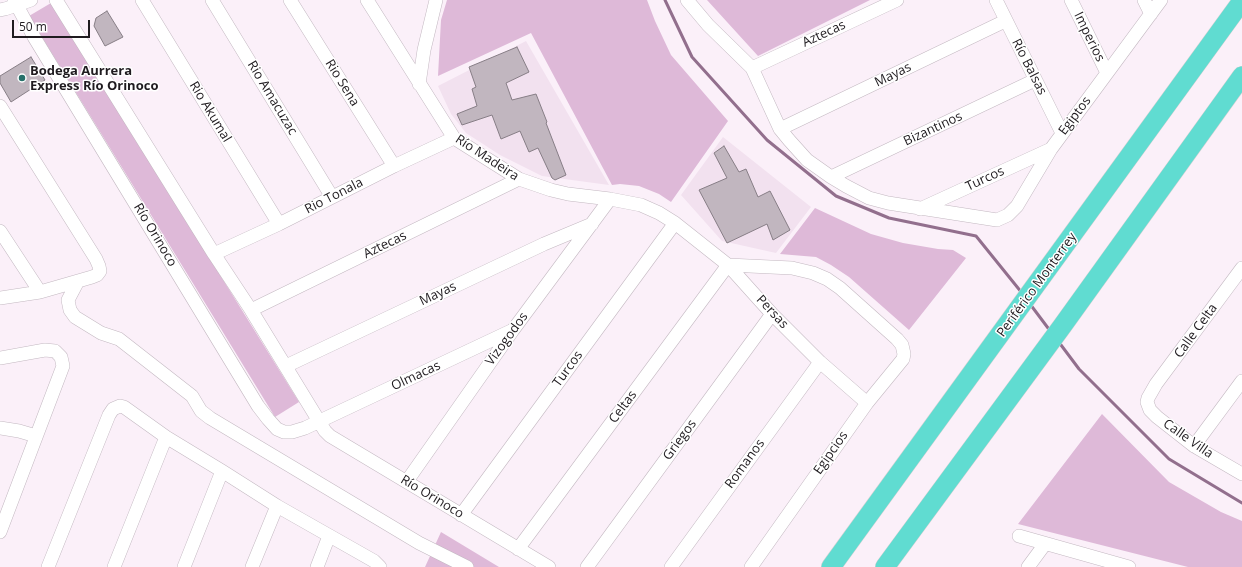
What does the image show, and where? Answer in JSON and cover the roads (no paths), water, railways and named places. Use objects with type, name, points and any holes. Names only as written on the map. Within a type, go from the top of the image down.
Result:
[{"type":"highway","name":"Periférico Monterrey","points":[[832,567],[1242,1]]},
{"type":"highway","points":[[885,567],[1063,325],[1242,76]]},
{"type":"street","points":[[0,10],[5,9],[15,3],[31,0]]},
{"type":"street","name":"Río Orinoco","points":[[56,0],[214,254],[286,366],[319,422],[330,436],[549,567]]},
{"type":"street","name":"Rio Akumal","points":[[142,0],[279,224]]},
{"type":"street","name":"Rio Amacuzac","points":[[212,0],[332,196]]},
{"type":"street","name":"Rio Sena","points":[[290,0],[394,166]]},
{"type":"street","name":"Río Madeira","points":[[366,0],[454,138],[519,179],[568,194],[610,199],[641,205],[660,212],[675,223]]},
{"type":"street","points":[[419,84],[424,50],[436,0]]},
{"type":"street","points":[[687,0],[708,25],[752,68]]},
{"type":"street","name":"Aztecas","points":[[752,68],[897,0]]},
{"type":"street","name":"Río Balsas","points":[[996,0],[1005,21],[1062,133]]},
{"type":"street","name":"Imperios","points":[[1071,0],[1107,73]]},
{"type":"street","points":[[1144,0],[1151,14]]},
{"type":"street","name":"Egiptos","points":[[752,68],[780,128],[803,155],[831,177],[870,198],[888,203],[997,220],[1013,211],[1062,133],[1161,0]]},
{"type":"street","name":"Río Orinoco","points":[[15,3],[34,37],[264,415],[277,429],[284,432],[299,430],[319,422]]},
{"type":"street","name":"Mayas","points":[[780,128],[1005,21]]},
{"type":"street","name":"Bizantinos","points":[[831,177],[1035,80]]},
{"type":"street","points":[[0,106],[100,266],[100,271],[97,275],[40,292],[0,298]]},
{"type":"street","name":"Rio Tonala","points":[[214,254],[279,224],[332,196],[454,138]]},
{"type":"street","name":"Turcos","points":[[920,209],[1051,149]]},
{"type":"street","name":"Aztecas","points":[[251,310],[519,179]]},
{"type":"street","name":"Vizogodos","points":[[407,481],[513,330],[610,199]]},
{"type":"street","name":"Turcos","points":[[462,515],[675,223]]},
{"type":"street","name":"Persas","points":[[675,223],[728,265],[772,314],[820,362],[867,403]]},
{"type":"street","name":"Mayas","points":[[286,366],[544,244],[592,224]]},
{"type":"street","points":[[0,231],[40,292]]},
{"type":"street","name":"Egipcios","points":[[728,265],[792,268],[820,276],[840,288],[897,339],[904,350],[903,359],[867,403],[751,567]]},
{"type":"street","name":"Celtas","points":[[518,549],[728,265]]},
{"type":"street","name":"Calle Celta","points":[[1150,394],[1242,268]]},
{"type":"street","points":[[78,281],[68,300],[70,310],[75,317],[101,333],[119,339],[192,396],[201,411],[210,418],[419,543],[467,567]]},
{"type":"street","name":"Griegos","points":[[587,567],[772,314]]},
{"type":"street","name":"Olmacas","points":[[319,422],[513,330]]},
{"type":"street","points":[[0,358],[45,350],[55,351],[61,357],[63,366],[36,436],[6,501],[0,532]]},
{"type":"street","name":"Romanos","points":[[671,567],[820,362]]},
{"type":"street","points":[[1194,446],[1242,381]]},
{"type":"street","name":"Calle Villa","points":[[1150,394],[1147,402],[1150,410],[1194,446],[1242,474]]},
{"type":"street","points":[[48,567],[112,409],[120,406],[124,407],[166,437],[277,506],[374,561],[380,567]]},
{"type":"street","points":[[0,428],[36,436]]},
{"type":"street","points":[[114,567],[166,437]]},
{"type":"street","points":[[184,567],[222,471]]},
{"type":"street","points":[[252,567],[277,506]]},
{"type":"street","points":[[317,567],[329,536]]},
{"type":"street","points":[[1019,536],[1111,565],[1129,567]]},
{"type":"street","points":[[1028,567],[1045,544]]},
{"type":"waterway","points":[[665,0],[692,57],[767,140],[836,196],[889,218],[976,236],[1022,293]]},
{"type":"waterway","points":[[1030,304],[1051,332]]},
{"type":"waterway","points":[[1058,341],[1079,369],[1169,459],[1242,503]]},
{"type":"place","name":"Bodega Aurrera Express Río Orinoco","points":[[22,78]]}]
